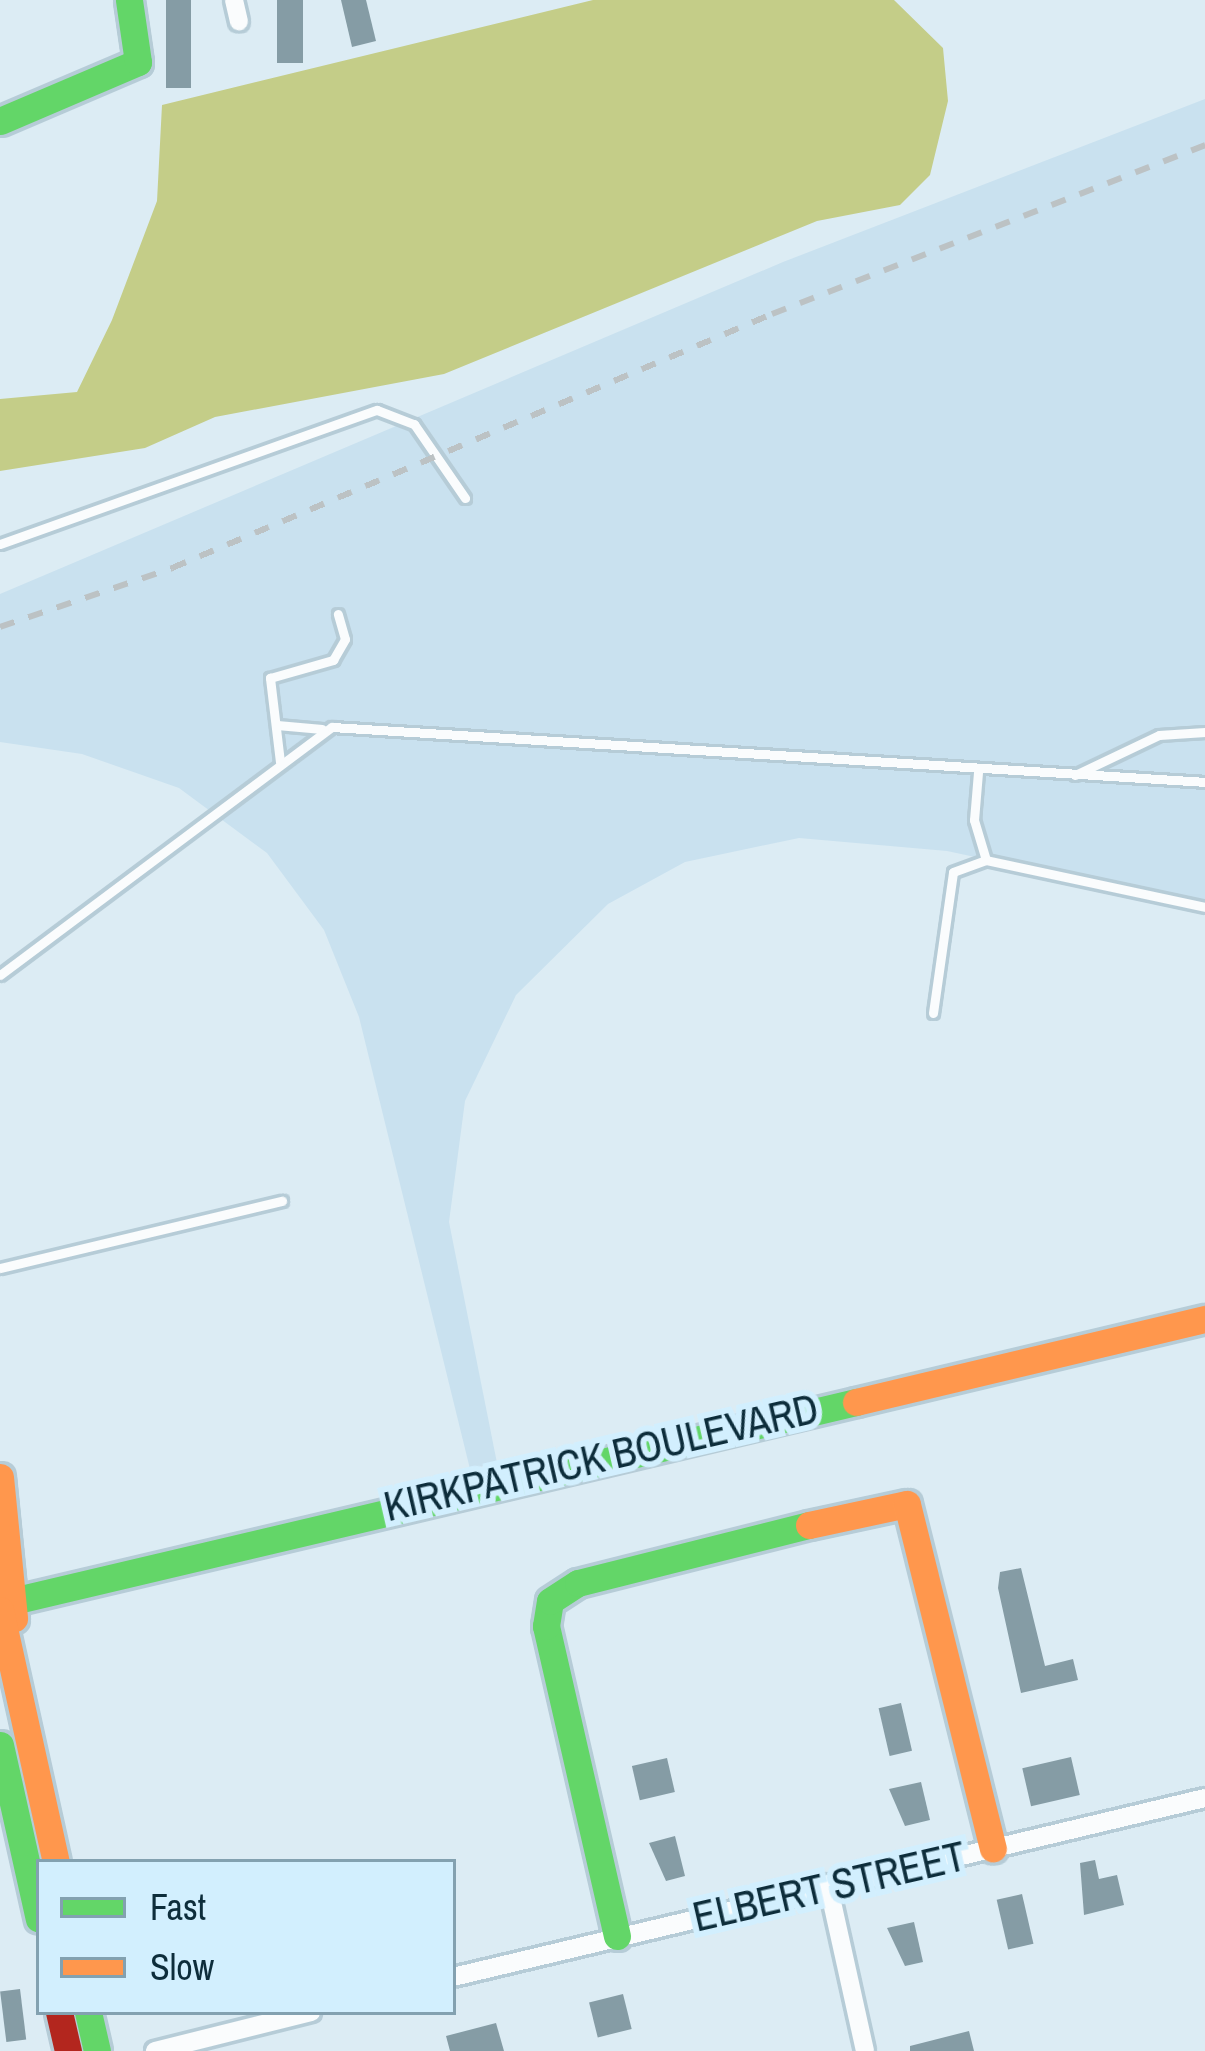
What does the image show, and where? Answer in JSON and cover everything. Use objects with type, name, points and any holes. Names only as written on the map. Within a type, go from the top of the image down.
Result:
[{"type":"street","points":[[0,121],[138,62],[129,0]]},
{"type":"street","points":[[234,0],[239,21]]},
{"type":"street","name":"KIRKPATRICK BOULEVARD","points":[[5,1605],[1205,1319]]},
{"type":"street","points":[[0,1477],[5,1605],[13,1670],[55,1859]]},
{"type":"street","points":[[617,1936],[546,1626],[550,1600],[578,1583],[907,1504],[993,1848]]},
{"type":"street","points":[[0,1744],[36,1905]]},
{"type":"street","points":[[0,1766],[15,1809]]},
{"type":"street","name":"ELBERT STREET","points":[[456,1976],[827,1883],[1205,1798]]},
{"type":"street","points":[[827,1883],[865,2051]]},
{"type":"street","points":[[60,2015],[68,2051]]},
{"type":"street","points":[[89,2015],[97,2051]]},
{"type":"street","points":[[154,2051],[299,2015]]},
{"type":"lane","points":[[0,544],[377,410],[414,424],[465,498]]},
{"type":"lane","points":[[277,767],[284,746],[270,678],[332,660],[345,638],[338,614]]},
{"type":"lane","points":[[277,725],[978,772],[1205,782]]},
{"type":"lane","points":[[0,975],[322,729]]},
{"type":"lane","points":[[1070,777],[1159,735],[1205,732]]},
{"type":"lane","points":[[978,772],[974,820],[986,860]]},
{"type":"lane","points":[[933,1013],[953,872],[986,860],[1205,907]]},
{"type":"lane","points":[[0,1268],[282,1201]]},
{"type":"shaded area","points":[[1205,99],[1205,906],[947,851],[799,838],[685,862],[608,904],[516,995],[465,1101],[449,1222],[497,1463],[470,1469],[359,1017],[324,930],[267,853],[179,788],[82,754],[0,742],[0,594],[783,262]]},
{"type":"green space","points":[[593,0],[894,0],[943,48],[948,101],[930,175],[900,205],[817,221],[444,374],[215,417],[145,448],[0,471],[0,399],[77,392],[112,320],[157,201],[162,105]]},
{"type":"building","points":[[166,0],[191,0],[191,88],[166,88]]},
{"type":"building","points":[[277,0],[303,0],[303,63],[277,63]]},
{"type":"building","points":[[341,0],[366,0],[376,41],[352,47]]},
{"type":"building","points":[[1021,1568],[1045,1666],[1073,1659],[1078,1680],[1021,1693],[998,1588],[1000,1572]]},
{"type":"building","points":[[901,1703],[912,1751],[890,1756],[879,1708]]},
{"type":"building","points":[[1071,1757],[1080,1795],[1031,1806],[1022,1768]]},
{"type":"building","points":[[667,1758],[675,1792],[640,1800],[632,1766]]},
{"type":"building","points":[[921,1782],[930,1820],[905,1826],[889,1789]]},
{"type":"building","points":[[675,1836],[685,1876],[666,1881],[649,1843]]},
{"type":"building","points":[[1095,1860],[1099,1879],[1117,1875],[1124,1905],[1084,1915],[1080,1863]]},
{"type":"building","points":[[1022,1894],[1033,1944],[1008,1950],[997,1900]]},
{"type":"building","points":[[914,1922],[923,1962],[905,1966],[887,1928]]},
{"type":"building","points":[[20,1989],[26,2040],[6,2042],[0,1991]]},
{"type":"building","points":[[623,1994],[632,2029],[598,2037],[589,2002]]},
{"type":"building","points":[[496,2023],[504,2051],[450,2051],[446,2036]]},
{"type":"building","points":[[969,2031],[974,2051],[910,2051],[910,2046]]},
{"type":"railway","points":[[0,627],[172,568],[772,314],[1205,145]]},
{"type":"traffic: fast","points":[[0,121],[138,62],[129,0]]},
{"type":"traffic: fast","points":[[0,1604],[856,1402]]},
{"type":"traffic: fast","points":[[617,1936],[546,1626],[550,1601],[578,1583],[809,1525]]},
{"type":"traffic: fast","points":[[0,1745],[36,1906]]},
{"type":"traffic: fast","points":[[89,2015],[97,2051]]},
{"type":"traffic: slow","points":[[856,1402],[1205,1319]]},
{"type":"traffic: slow","points":[[0,1477],[14,1618]]},
{"type":"traffic: slow","points":[[809,1525],[907,1504],[993,1848]]},
{"type":"traffic: slow","points":[[0,1610],[55,1859]]},
{"type":"traffic: jam","points":[[60,2015],[68,2051]]}]
